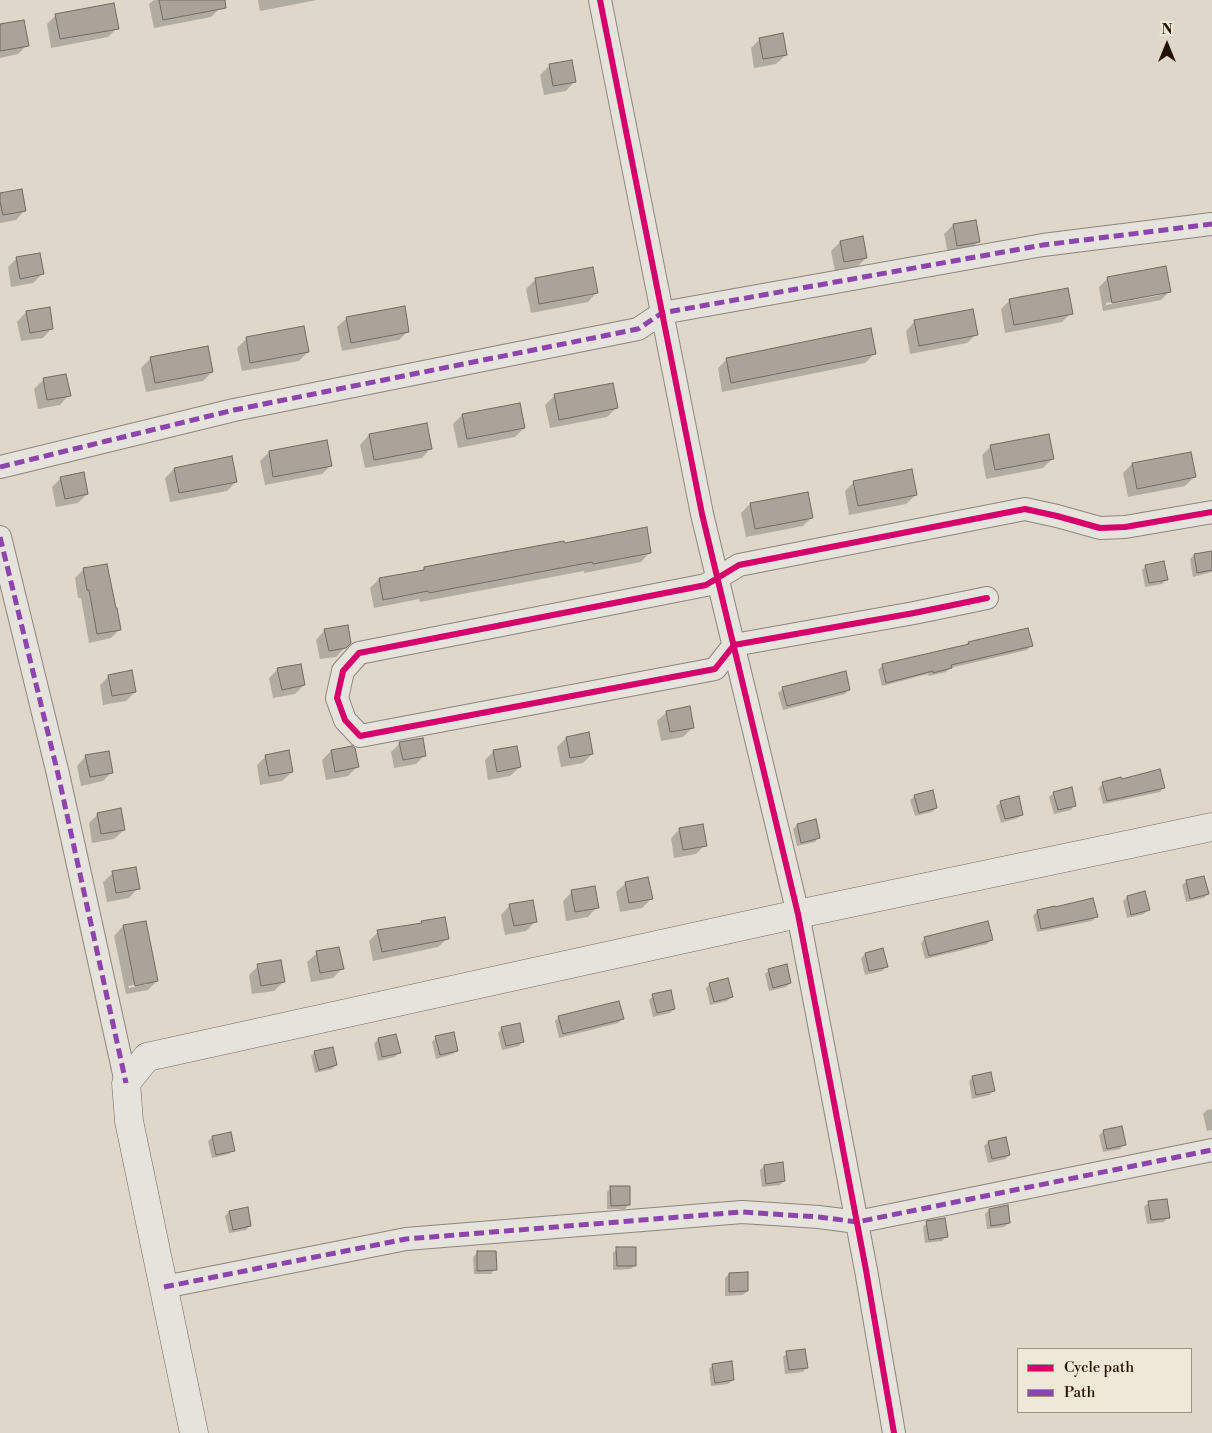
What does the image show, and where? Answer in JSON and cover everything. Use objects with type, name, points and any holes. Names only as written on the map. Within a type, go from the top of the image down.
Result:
[{"type":"main road","points":[[194,1433],[129,1121],[126,1083],[147,1057],[798,914],[1212,827]]},
{"type":"street","points":[[600,0],[702,514],[798,914],[857,1222],[894,1433]]},
{"type":"street","points":[[0,467],[234,410],[638,329],[662,313],[1043,245],[1212,224]]},
{"type":"street","points":[[987,598],[914,614],[734,645],[715,669],[360,736],[345,720],[337,698],[343,671],[359,653],[706,585],[739,565],[1026,509],[1100,528],[1125,527],[1212,512]]},
{"type":"street","points":[[0,537],[58,774],[126,1083]]},
{"type":"street","points":[[164,1287],[406,1239],[742,1212],[819,1216],[857,1222],[1212,1150]]},
{"type":"building","points":[[159,0],[225,0],[226,8],[163,20]]},
{"type":"building","points":[[114,3],[119,29],[60,39],[55,14]]},
{"type":"building","points":[[24,20],[29,46],[0,51],[0,24]]},
{"type":"building","points":[[783,33],[787,55],[763,59],[759,38]]},
{"type":"building","points":[[572,60],[576,82],[553,86],[549,64]]},
{"type":"building","points":[[22,189],[26,211],[3,215],[0,193]]},
{"type":"building","points":[[976,220],[980,242],[957,246],[953,224]]},
{"type":"building","points":[[863,236],[867,258],[844,262],[840,241]]},
{"type":"building","points":[[40,253],[44,274],[20,279],[16,257]]},
{"type":"building","points":[[1166,266],[1171,292],[1112,303],[1107,277]]},
{"type":"building","points":[[593,267],[598,293],[539,304],[535,278]]},
{"type":"building","points":[[1068,288],[1073,314],[1014,325],[1009,299]]},
{"type":"building","points":[[405,306],[409,332],[351,343],[346,317]]},
{"type":"building","points":[[50,307],[53,329],[30,333],[26,311]]},
{"type":"building","points":[[973,309],[978,335],[919,346],[914,320]]},
{"type":"building","points":[[304,326],[309,352],[250,363],[246,337]]},
{"type":"building","points":[[871,328],[876,354],[731,383],[726,358]]},
{"type":"building","points":[[208,346],[213,372],[155,383],[150,357]]},
{"type":"building","points":[[66,374],[71,396],[47,400],[43,378]]},
{"type":"building","points":[[613,383],[618,408],[559,420],[554,394]]},
{"type":"building","points":[[520,403],[525,428],[467,439],[462,414]]},
{"type":"building","points":[[427,423],[432,449],[374,460],[369,434]]},
{"type":"building","points":[[1049,434],[1054,459],[995,470],[990,445]]},
{"type":"building","points":[[327,440],[332,466],[273,477],[269,451]]},
{"type":"building","points":[[1191,452],[1196,477],[1137,489],[1132,463]]},
{"type":"building","points":[[232,456],[237,482],[179,493],[174,468]]},
{"type":"building","points":[[912,469],[917,495],[858,506],[853,481]]},
{"type":"building","points":[[84,472],[88,494],[65,499],[60,477]]},
{"type":"building","points":[[808,492],[813,518],[755,529],[750,503]]},
{"type":"building","points":[[647,527],[651,553],[383,600],[379,578],[424,570],[424,567]]},
{"type":"building","points":[[1212,551],[1212,570],[1197,573],[1194,554]]},
{"type":"building","points":[[1164,561],[1168,580],[1149,583],[1145,565]]},
{"type":"building","points":[[107,564],[121,630],[97,634],[83,568]]},
{"type":"building","points":[[348,625],[351,643],[346,648],[329,651],[324,629]]},
{"type":"building","points":[[1028,628],[1033,646],[951,665],[952,668],[933,673],[933,671],[886,683],[882,664]]},
{"type":"building","points":[[301,664],[305,685],[282,690],[277,668]]},
{"type":"building","points":[[132,670],[136,692],[112,696],[108,675]]},
{"type":"building","points":[[846,671],[850,690],[787,706],[782,687]]},
{"type":"building","points":[[690,706],[694,728],[670,732],[666,711]]},
{"type":"building","points":[[589,732],[593,754],[570,758],[566,737]]},
{"type":"building","points":[[423,738],[426,756],[403,760],[399,742]]},
{"type":"building","points":[[352,746],[355,748],[359,767],[335,772],[331,750]]},
{"type":"building","points":[[517,746],[521,767],[497,772],[493,750]]},
{"type":"building","points":[[289,750],[293,772],[269,776],[265,755]]},
{"type":"building","points":[[109,751],[113,773],[90,777],[85,755]]},
{"type":"building","points":[[1160,769],[1165,788],[1107,801],[1102,782]]},
{"type":"building","points":[[1072,787],[1076,806],[1058,810],[1053,792]]},
{"type":"building","points":[[933,790],[937,808],[919,813],[914,795]]},
{"type":"building","points":[[1019,796],[1023,815],[1005,819],[1000,801]]},
{"type":"building","points":[[121,808],[125,830],[101,834],[97,813]]},
{"type":"building","points":[[816,819],[820,838],[801,843],[797,824]]},
{"type":"building","points":[[703,824],[707,846],[683,850],[679,828]]},
{"type":"building","points":[[136,867],[140,889],[116,893],[112,871]]},
{"type":"building","points":[[1204,876],[1209,894],[1190,899],[1186,880]]},
{"type":"building","points":[[648,877],[653,899],[629,903],[625,882]]},
{"type":"building","points":[[595,886],[599,908],[575,912],[571,890]]},
{"type":"building","points":[[1145,891],[1150,910],[1131,915],[1127,896]]},
{"type":"building","points":[[1093,898],[1098,917],[1041,929],[1037,910]]},
{"type":"building","points":[[533,900],[537,922],[514,926],[509,904]]},
{"type":"building","points":[[445,917],[449,939],[382,952],[377,930],[422,923],[421,921]]},
{"type":"building","points":[[146,921],[158,981],[135,986],[123,925]]},
{"type":"building","points":[[988,921],[993,940],[929,956],[924,937]]},
{"type":"building","points":[[339,947],[344,969],[320,973],[316,951]]},
{"type":"building","points":[[883,948],[888,967],[869,971],[865,953]]},
{"type":"building","points":[[281,960],[285,982],[261,986],[257,964]]},
{"type":"building","points":[[787,964],[791,983],[773,988],[768,969]]},
{"type":"building","points":[[728,978],[733,997],[714,1002],[709,983]]},
{"type":"building","points":[[671,990],[675,1009],[657,1013],[652,994]]},
{"type":"building","points":[[619,1001],[624,1019],[563,1034],[558,1016]]},
{"type":"building","points":[[520,1023],[524,1042],[506,1046],[501,1027]]},
{"type":"building","points":[[454,1032],[458,1051],[440,1055],[435,1036]]},
{"type":"building","points":[[396,1034],[401,1053],[382,1057],[378,1038]]},
{"type":"building","points":[[333,1047],[337,1065],[319,1070],[314,1051]]},
{"type":"building","points":[[991,1072],[995,1091],[976,1095],[972,1076]]},
{"type":"building","points":[[1122,1126],[1126,1145],[1107,1149],[1103,1130]]},
{"type":"building","points":[[231,1132],[235,1151],[216,1155],[212,1136]]},
{"type":"building","points":[[1006,1137],[1010,1155],[992,1159],[988,1141]]},
{"type":"building","points":[[783,1162],[785,1181],[766,1184],[764,1165]]},
{"type":"building","points":[[610,1186],[630,1186],[630,1205],[611,1206]]},
{"type":"building","points":[[1167,1199],[1170,1218],[1151,1220],[1148,1201]]},
{"type":"building","points":[[1008,1205],[1010,1223],[991,1226],[989,1209]]},
{"type":"building","points":[[248,1207],[251,1226],[233,1230],[229,1211]]},
{"type":"building","points":[[945,1218],[948,1237],[929,1240],[926,1221]]},
{"type":"building","points":[[616,1247],[636,1247],[636,1266],[617,1266]]},
{"type":"building","points":[[477,1251],[496,1251],[497,1270],[477,1271]]},
{"type":"building","points":[[748,1272],[748,1291],[729,1292],[729,1273]]},
{"type":"building","points":[[805,1349],[808,1368],[789,1370],[786,1351]]},
{"type":"building","points":[[732,1361],[734,1380],[715,1383],[712,1364]]},
{"type":"marked path","points":[[0,467],[234,410],[638,329],[662,313],[1043,245],[1212,224]]},
{"type":"marked path","points":[[0,537],[58,774],[126,1083]]},
{"type":"marked path","points":[[164,1287],[406,1239],[742,1212],[819,1217],[857,1222],[1212,1150]]},
{"type":"cycle path","points":[[600,0],[702,514],[798,914],[866,1270],[894,1433]]},
{"type":"cycle path","points":[[987,598],[734,645],[715,669],[360,736],[345,720],[337,698],[343,671],[359,653],[706,585],[739,565],[1025,509],[1100,528],[1125,527],[1212,512]]}]
